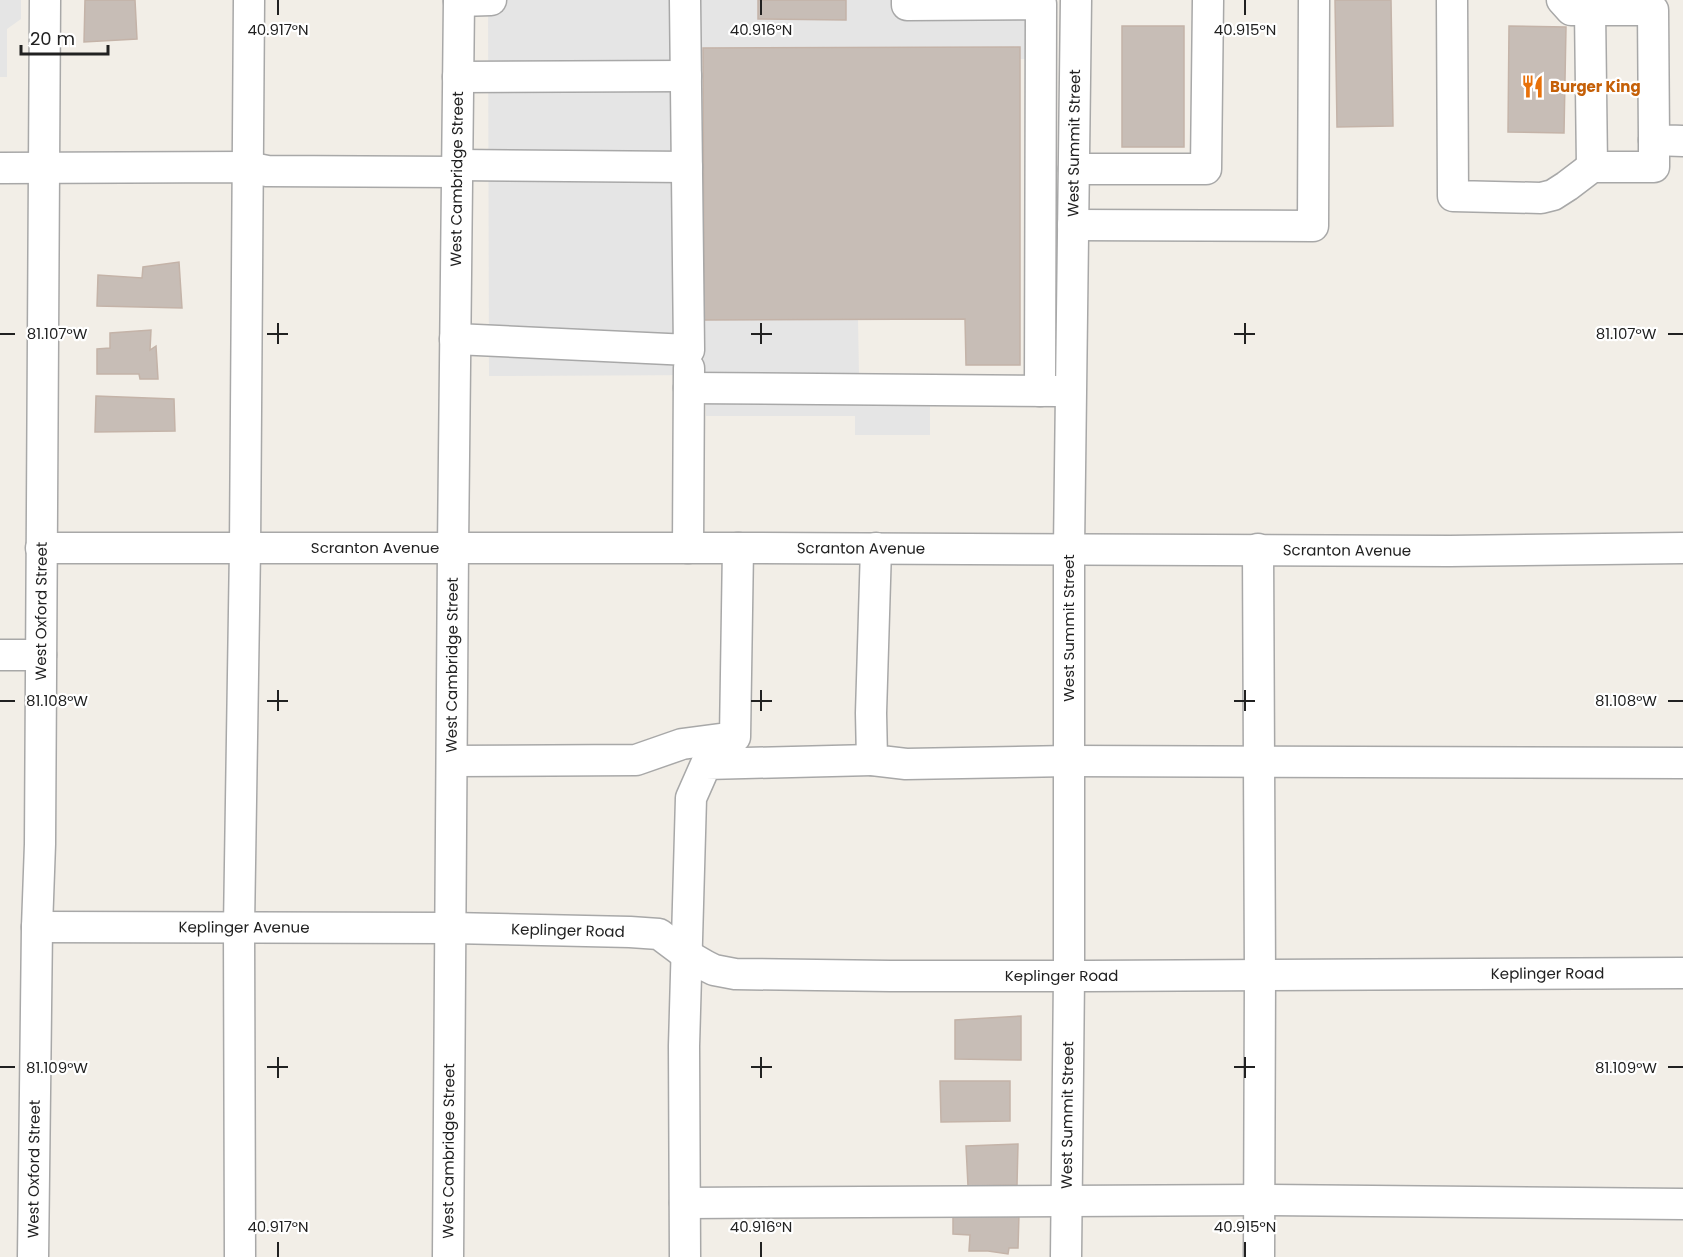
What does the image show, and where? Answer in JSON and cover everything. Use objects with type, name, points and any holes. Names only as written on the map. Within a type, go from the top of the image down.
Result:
[{"type":"street","name":"West Oxford Street","points":[[33,1257],[40,844],[45,0]]},
{"type":"street","points":[[240,1257],[239,927],[245,548],[249,0]]},
{"type":"street","points":[[459,0],[491,0]]},
{"type":"street","name":"West Cambridge Street","points":[[448,1257],[459,0]]},
{"type":"street","points":[[685,0],[689,350],[688,548]]},
{"type":"street","points":[[907,0],[907,5],[1041,4],[1040,391]]},
{"type":"street","name":"West Summit Street","points":[[1066,1257],[1068,549],[1076,0]]},
{"type":"street","points":[[1074,169],[1206,170],[1208,0]]},
{"type":"street","points":[[1073,225],[1313,226],[1314,0]]},
{"type":"street","points":[[1452,0],[1453,196],[1541,198],[1552,195],[1567,186],[1592,167],[1654,167],[1669,141],[1653,10],[1571,10],[1562,0]]},
{"type":"street","points":[[1590,10],[1592,167]]},
{"type":"street","points":[[1041,40],[1075,39]]},
{"type":"street","points":[[458,77],[686,76]]},
{"type":"street","points":[[0,168],[248,167],[267,171],[687,167]]},
{"type":"street","points":[[455,339],[689,350]]},
{"type":"street","points":[[689,388],[1071,391]]},
{"type":"street","name":"Scranton Avenue","points":[[41,548],[1461,550],[1683,548]]},
{"type":"street","points":[[452,761],[636,760],[682,744],[735,736],[738,548]]},
{"type":"street","points":[[872,760],[871,713],[876,548]]},
{"type":"street","points":[[1258,549],[1259,1257]]},
{"type":"street","points":[[0,656],[40,656]]},
{"type":"street","points":[[685,1257],[684,1046],[691,798],[706,764],[872,760],[906,764],[1068,761],[1683,763]]},
{"type":"street","name":"Keplinger Avenue","points":[[37,927],[451,928]]},
{"type":"street","name":"Keplinger Road","points":[[451,928],[659,934],[687,955],[714,970],[735,974],[1068,976],[1683,973]]},
{"type":"street","points":[[685,1203],[1260,1200],[1683,1204]]},
{"type":"shaded area","points":[[0,0],[21,0],[21,19],[7,29],[7,77],[0,77]]},
{"type":"shaded area","points":[[488,0],[1049,0],[1049,59],[1020,59],[704,320],[858,319],[859,375],[930,374],[930,435],[855,435],[855,416],[706,416],[706,375],[489,376]]},
{"type":"building","points":[[85,0],[135,0],[137,39],[84,42]]},
{"type":"building","points":[[758,0],[846,0],[846,20],[758,19]]},
{"type":"building","points":[[1335,0],[1391,0],[1393,126],[1337,127]]},
{"type":"building","points":[[1122,26],[1184,26],[1184,147],[1122,147]]},
{"type":"building","points":[[1509,26],[1566,27],[1564,133],[1508,132]]},
{"type":"building","points":[[1020,47],[1020,365],[966,365],[965,319],[704,320],[703,48]]},
{"type":"building","points":[[179,262],[182,308],[97,306],[98,275],[142,278],[143,267]]},
{"type":"building","points":[[151,330],[150,350],[156,346],[158,379],[140,379],[139,374],[97,374],[97,349],[110,348],[110,333]]},
{"type":"building","points":[[96,396],[174,399],[175,431],[95,432]]},
{"type":"building","points":[[1021,1016],[1021,1060],[955,1059],[955,1020]]},
{"type":"building","points":[[940,1081],[1010,1081],[1010,1121],[941,1122]]},
{"type":"building","points":[[1018,1144],[1017,1185],[968,1186],[966,1146]]},
{"type":"building","points":[[953,1212],[1019,1214],[1018,1248],[1009,1248],[1008,1254],[969,1251],[970,1235],[953,1234]]},
{"type":"place","name":"Burger King","points":[[1532,87]]}]
